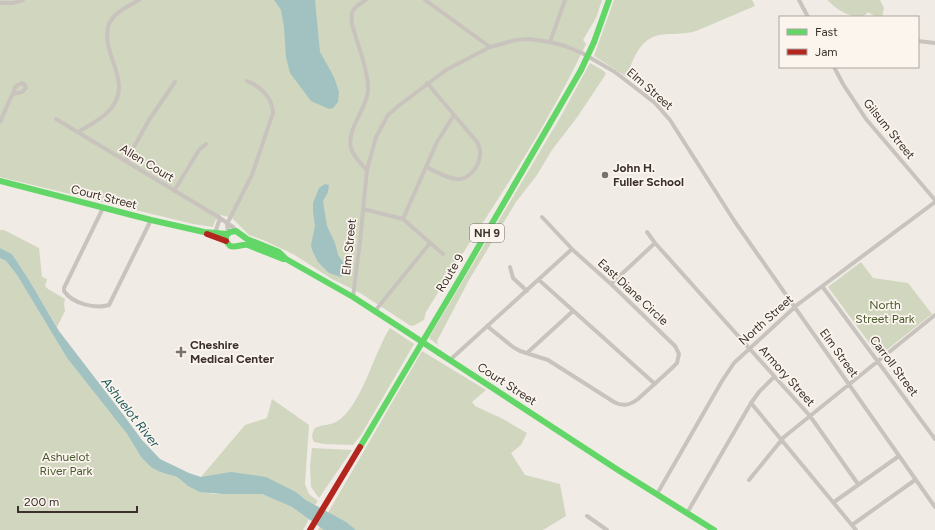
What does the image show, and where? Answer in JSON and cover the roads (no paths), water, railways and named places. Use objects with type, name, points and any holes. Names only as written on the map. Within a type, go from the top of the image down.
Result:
[{"type":"main road","name":"Route 9","points":[[310,530],[458,282],[581,70],[594,42],[609,0]]},
{"type":"main road","name":"Court Street","points":[[0,181],[103,208],[204,232],[228,234],[232,231],[236,231],[241,236],[283,254],[286,259]]},
{"type":"main road","name":"Court Street","points":[[204,232],[226,242],[232,247],[240,244],[286,259],[353,297],[714,530]]},
{"type":"main road","points":[[226,242],[228,234]]},
{"type":"main road","points":[[240,244],[241,236]]},
{"type":"street","points":[[0,3],[23,0]]},
{"type":"street","points":[[78,132],[100,119],[110,110],[115,101],[119,87],[118,77],[107,38],[109,23],[120,11],[139,0]]},
{"type":"street","points":[[366,0],[354,8],[352,15],[352,24],[368,85],[366,99],[352,133],[350,143],[354,154],[367,170]]},
{"type":"street","points":[[425,0],[490,47]]},
{"type":"street","points":[[550,42],[565,0]]},
{"type":"street","points":[[799,0],[807,16]]},
{"type":"street","name":"Elm Street","points":[[353,297],[367,170],[376,137],[383,122],[397,106],[446,70],[490,47],[523,39],[550,42],[574,49],[605,65],[639,90],[663,111],[675,127],[731,216],[794,308],[935,507]]},
{"type":"street","points":[[919,41],[935,42]]},
{"type":"street","name":"Gilsum Street","points":[[835,68],[866,119],[935,201]]},
{"type":"street","points":[[228,234],[227,224],[252,175],[273,113],[273,108],[269,99],[259,88],[247,81]]},
{"type":"street","points":[[126,161],[149,120],[175,82]]},
{"type":"street","points":[[426,167],[442,175],[462,179],[473,171],[477,165],[480,153],[477,142],[427,83]]},
{"type":"street","points":[[0,122],[13,94]]},
{"type":"street","points":[[403,219],[437,142],[454,115]]},
{"type":"street","name":"Allen Court","points":[[56,119],[220,218],[233,227],[236,231]]},
{"type":"street","points":[[174,191],[199,150],[206,144]]},
{"type":"street","name":"North Street","points":[[657,494],[728,370],[794,308],[935,201]]},
{"type":"street","points":[[103,208],[65,284],[64,291],[70,298],[84,304],[100,307],[109,305],[151,220]]},
{"type":"street","points":[[363,210],[403,219],[443,254]]},
{"type":"street","name":"East Diane Circle","points":[[542,217],[572,249],[611,284],[678,350],[679,358],[677,362],[655,384]]},
{"type":"street","points":[[215,233],[220,218]]},
{"type":"street","name":"Armory Street","points":[[647,232],[655,243],[810,416],[858,484]]},
{"type":"street","points":[[375,311],[430,243]]},
{"type":"street","points":[[611,284],[655,243]]},
{"type":"street","points":[[450,360],[572,249]]},
{"type":"street","points":[[510,267],[513,278],[527,290]]},
{"type":"street","points":[[488,326],[513,347],[520,351],[548,360],[619,404],[628,405],[638,399],[655,384],[539,280]]},
{"type":"street","name":"Carroll Street","points":[[822,286],[935,439]]},
{"type":"street","points":[[527,353],[573,311]]},
{"type":"street","points":[[749,480],[782,440],[848,384],[935,315]]},
{"type":"street","points":[[687,513],[759,392],[774,377]]},
{"type":"street","points":[[752,403],[856,530]]},
{"type":"street","points":[[834,502],[899,456]]},
{"type":"street","points":[[852,525],[915,480]]},
{"type":"street","points":[[587,516],[604,529]]},
{"type":"water","points":[[274,0],[315,0],[320,52],[334,77],[339,92],[338,102],[333,108],[329,109],[311,101],[290,73],[286,57],[281,10]]},
{"type":"water","points":[[325,184],[329,185],[328,192],[323,201],[327,226],[335,243],[338,255],[346,266],[346,273],[341,277],[329,273],[318,262],[311,245],[315,226],[313,203],[319,188]]},
{"type":"water","points":[[0,248],[12,254],[59,331],[142,440],[160,459],[201,477],[231,472],[266,477],[296,492],[306,500],[346,522],[356,530],[324,530],[292,507],[262,494],[223,494],[200,492],[188,486],[177,477],[160,472],[151,467],[141,457],[127,434],[67,358],[17,275],[6,261],[0,258]]},
{"type":"place","name":"John H. Fuller School","points":[[605,175]]},
{"type":"place","name":"Cheshire Medical Center","points":[[181,352]]},
{"type":"park label","name":"North Street Park","points":[[885,312]]},
{"type":"park label","name":"Ashuelot River Park","points":[[66,464]]},
{"type":"water label","name":"Ashuelot River","points":[[131,412]]}]
